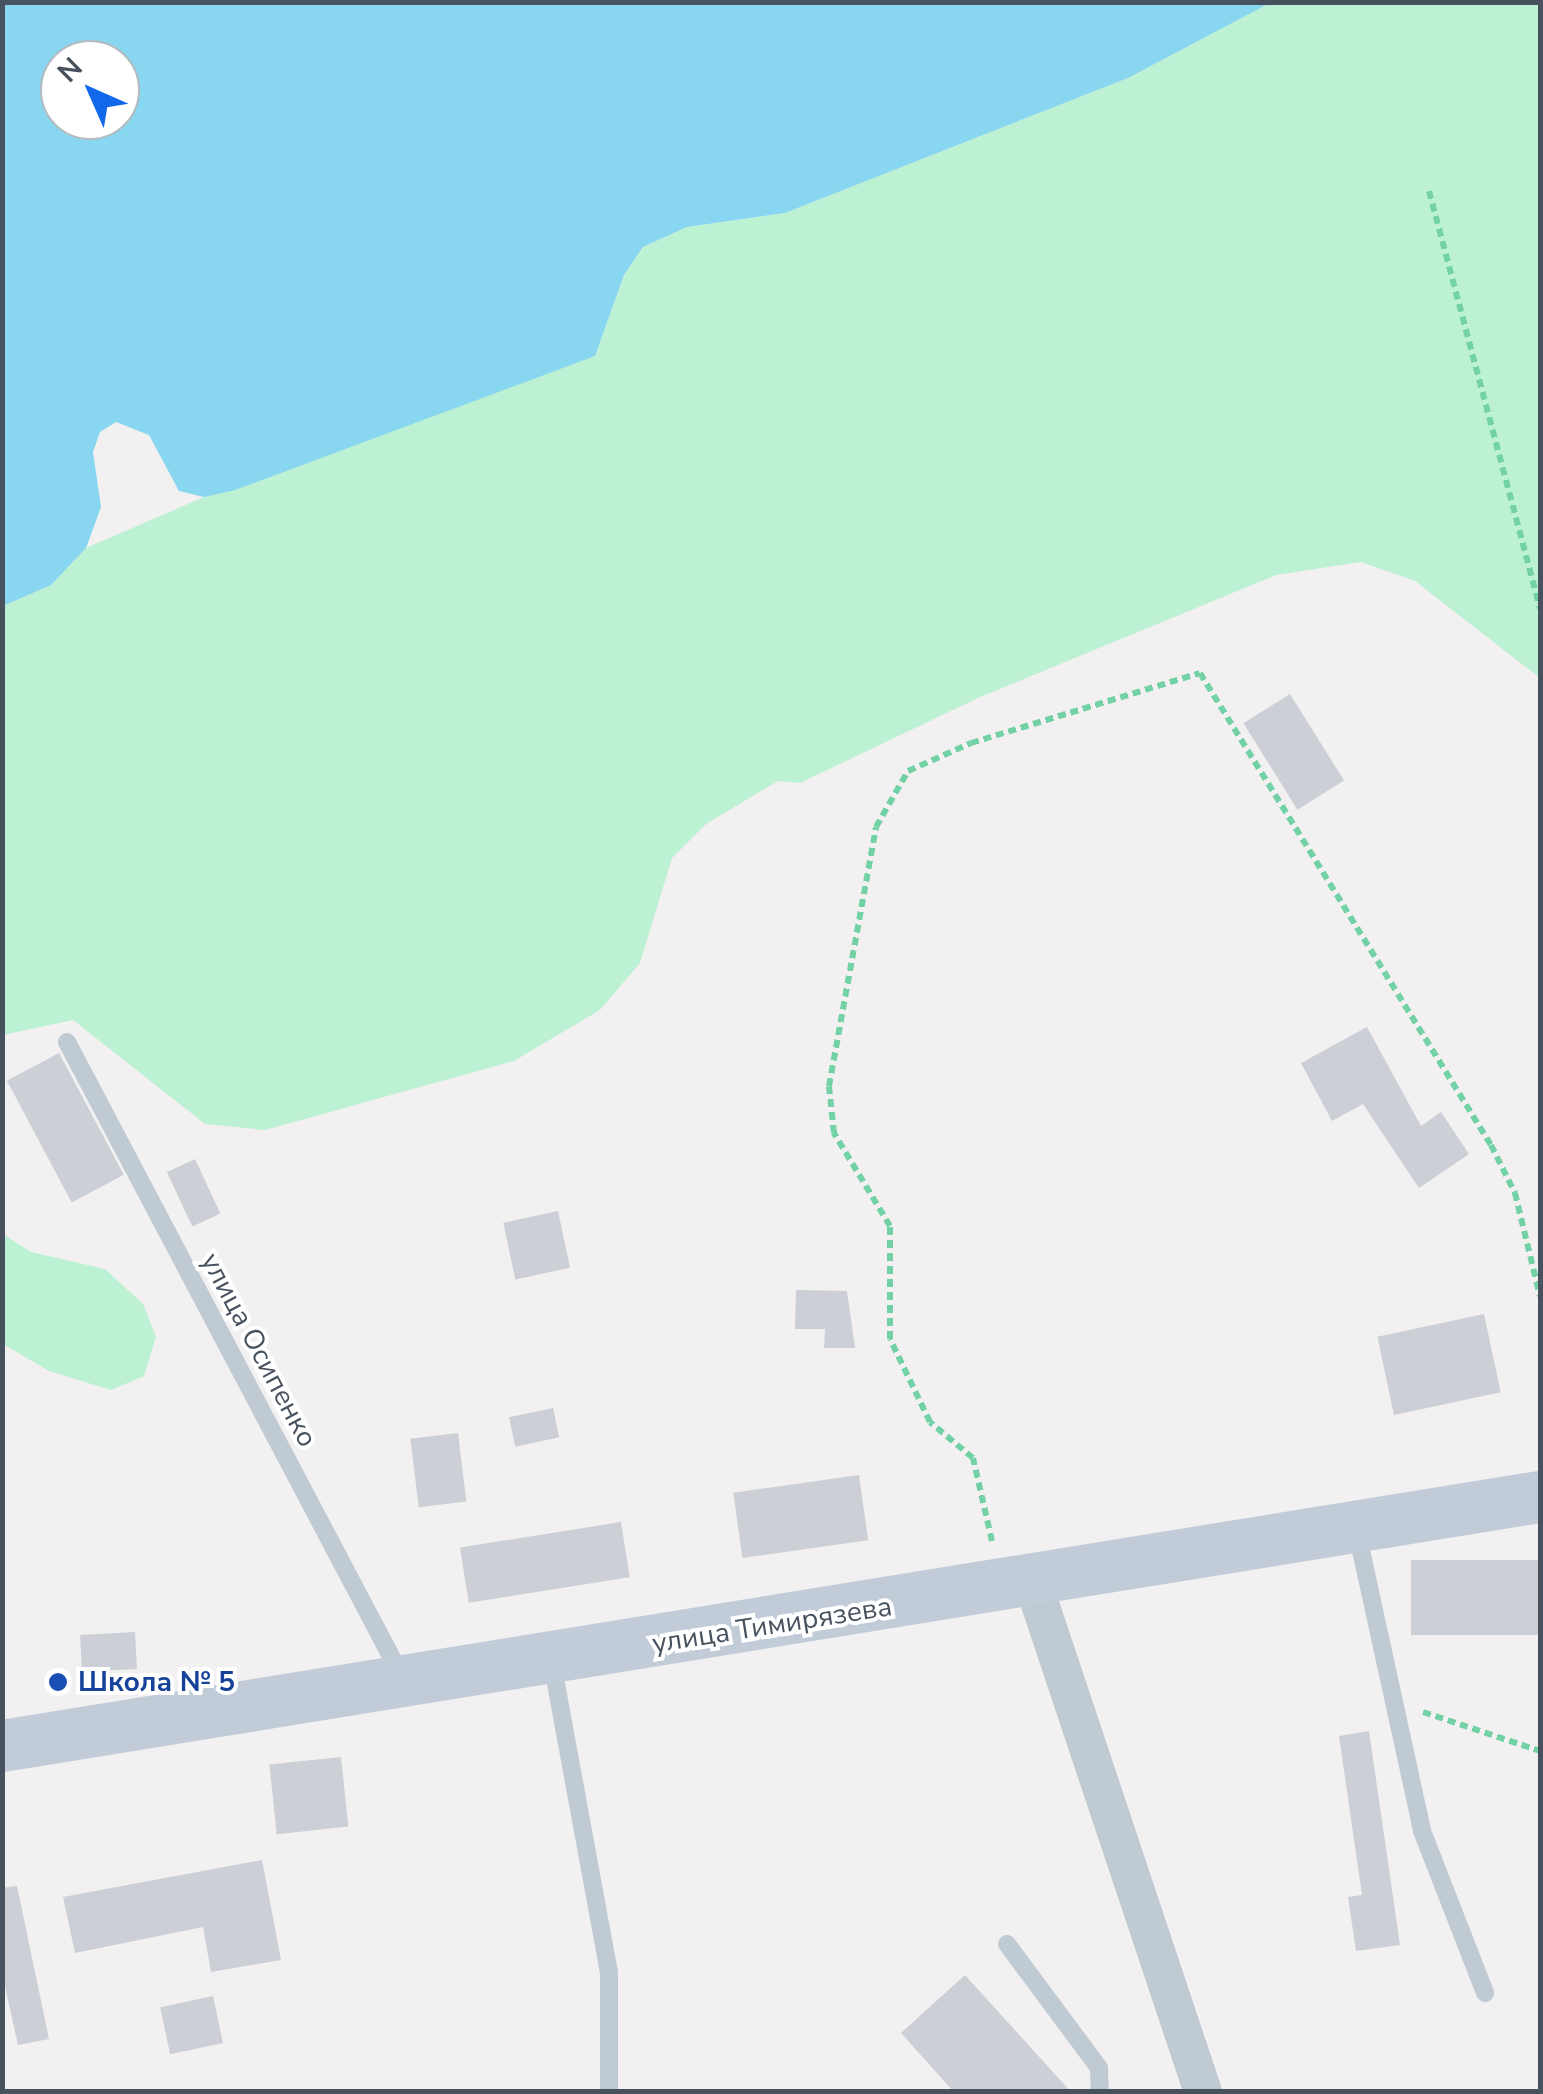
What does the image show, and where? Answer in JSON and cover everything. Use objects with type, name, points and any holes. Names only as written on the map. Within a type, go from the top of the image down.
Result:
[{"type":"main road","name":"улица Тимирязева","points":[[2,1746],[1357,1531],[1540,1497]]},
{"type":"street","points":[[1016,1586],[1203,2092]]},
{"type":"lane","name":"улица Осипенко","points":[[67,1042],[404,1682]]},
{"type":"lane","points":[[1357,1531],[1422,1830],[1484,1993]]},
{"type":"lane","points":[[552,1660],[609,1972],[609,2092]]},
{"type":"lane","points":[[1007,1944],[1099,2068],[1100,2092]]},
{"type":"path","points":[[1429,191],[1540,609]]},
{"type":"path","points":[[1016,1586],[974,1458],[930,1422],[890,1339],[890,1226],[834,1133],[828,1086],[876,826],[908,772],[971,742],[1200,674],[1491,1145],[1515,1193],[1540,1296]]},
{"type":"path","points":[[1392,1696],[1436,1719],[1540,1751]]},
{"type":"green space","points":[[1270,3],[1540,3],[1540,678],[1415,581],[1361,562],[1276,575],[978,698],[800,783],[778,781],[706,824],[672,858],[640,963],[600,1010],[514,1061],[265,1130],[205,1124],[73,1020],[3,1035],[3,606],[51,585],[86,548],[204,497],[595,356],[624,275],[643,247],[687,227],[785,213],[1128,78]]},
{"type":"green space","points":[[3,1234],[31,1252],[105,1269],[143,1304],[156,1337],[144,1376],[111,1390],[49,1371],[3,1344]]},
{"type":"water","points":[[3,2],[1270,2],[1128,78],[785,213],[687,227],[643,247],[624,275],[595,356],[235,490],[204,497],[179,491],[149,435],[116,422],[100,432],[93,452],[101,507],[86,548],[51,585],[3,606]]},
{"type":"building","points":[[1290,694],[1344,781],[1297,810],[1243,723]]},
{"type":"building","points":[[1367,1027],[1421,1126],[1441,1112],[1469,1154],[1419,1188],[1363,1104],[1332,1121],[1301,1063]]},
{"type":"building","points":[[59,1053],[124,1175],[72,1203],[7,1081]]},
{"type":"building","points":[[195,1159],[220,1213],[192,1226],[167,1172]]},
{"type":"building","points":[[558,1211],[570,1268],[515,1279],[503,1223]]},
{"type":"building","points":[[796,1290],[847,1291],[855,1348],[824,1348],[825,1329],[795,1329]]},
{"type":"building","points":[[1484,1314],[1501,1392],[1394,1415],[1377,1337]]},
{"type":"building","points":[[553,1408],[559,1437],[515,1447],[509,1417]]},
{"type":"building","points":[[458,1433],[466,1501],[419,1507],[410,1439]]},
{"type":"building","points":[[859,1475],[868,1540],[742,1558],[733,1493]]},
{"type":"building","points":[[621,1522],[630,1577],[469,1603],[460,1547]]},
{"type":"building","points":[[1411,1560],[1540,1560],[1540,1635],[1411,1635]]},
{"type":"building","points":[[135,1632],[137,1669],[82,1672],[80,1635]]},
{"type":"building","points":[[1369,1731],[1400,1945],[1356,1951],[1348,1897],[1362,1895],[1339,1736]]},
{"type":"building","points":[[341,1757],[348,1827],[277,1834],[269,1765]]},
{"type":"building","points":[[262,1860],[281,1960],[211,1972],[203,1927],[75,1953],[63,1897]]},
{"type":"building","points":[[17,1886],[49,2039],[18,2045],[2,1973],[2,1888]]},
{"type":"building","points":[[965,1975],[1071,2092],[954,2092],[901,2033]]},
{"type":"building","points":[[213,1996],[223,2043],[170,2054],[160,2007]]},
{"type":"place","name":"Школа № 5","points":[[58,1682]]}]
